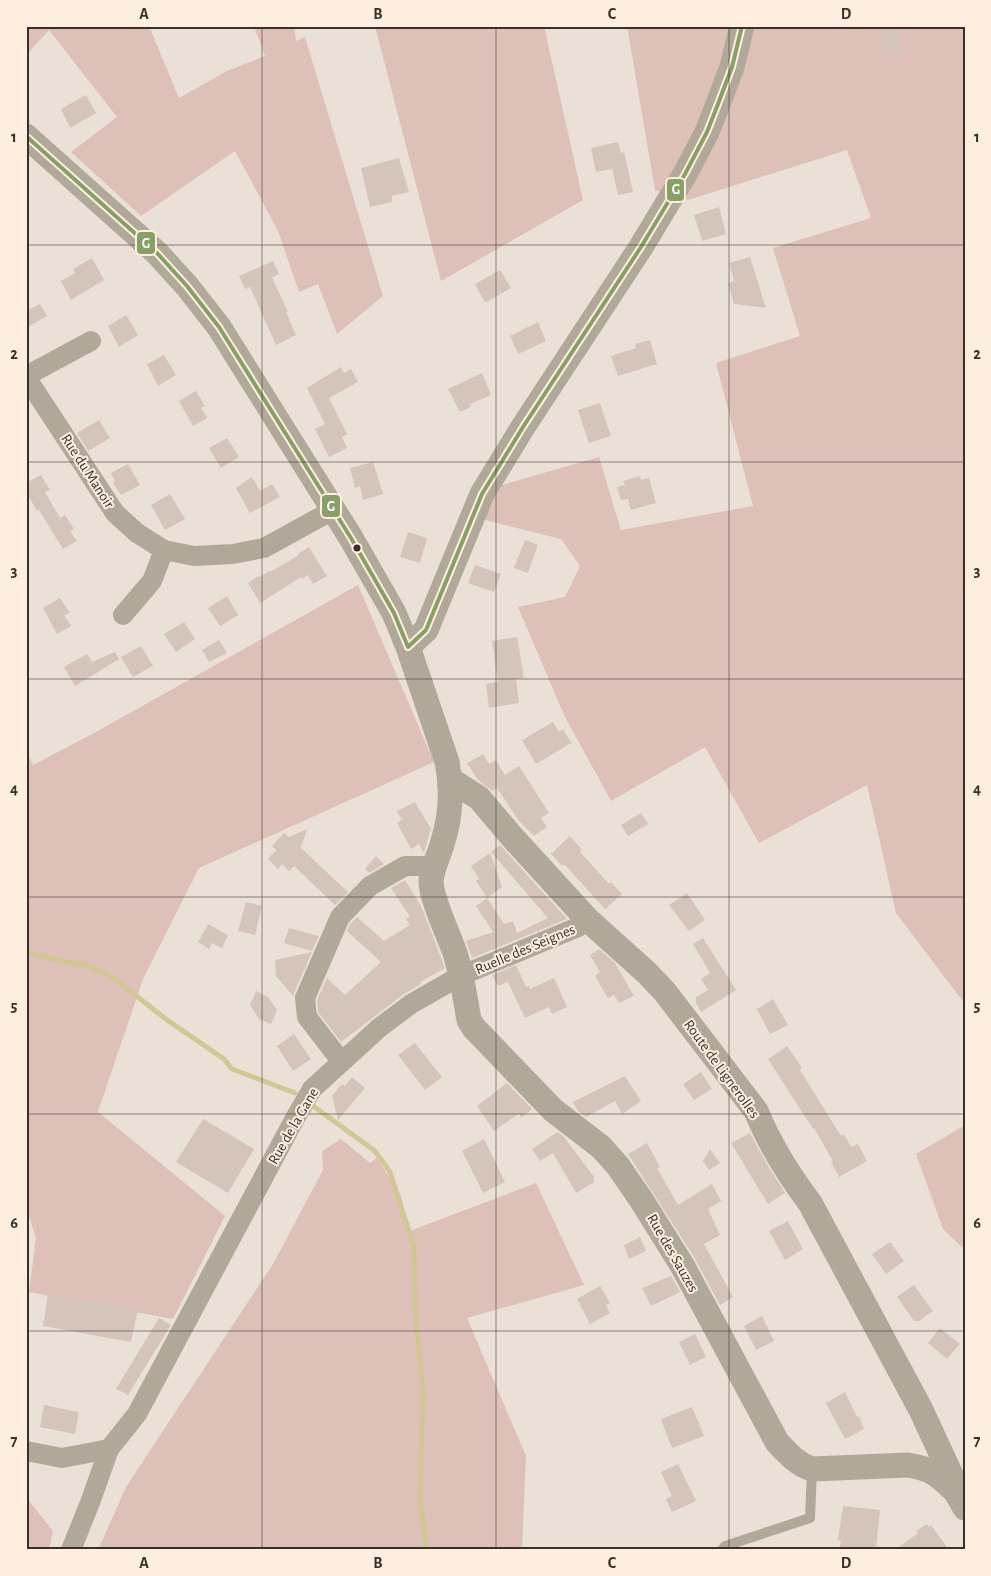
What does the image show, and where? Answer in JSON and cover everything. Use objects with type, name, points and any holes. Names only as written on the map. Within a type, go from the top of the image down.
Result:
[{"type":"street","points":[[408,647],[426,630],[482,494],[523,427],[641,247],[685,174],[718,104],[732,67],[742,26]]},
{"type":"street","points":[[26,136],[156,253],[187,286],[219,327],[333,510],[394,613],[408,647],[447,762],[451,780],[444,840],[434,866],[431,882],[456,955],[460,976]]},
{"type":"street","name":"Rue du Manoir","points":[[91,341],[26,376],[116,513],[137,533],[164,550],[194,556],[233,554],[264,548],[333,510]]},
{"type":"street","points":[[123,615],[152,581],[164,550]]},
{"type":"street","name":"Route de Lignerolles","points":[[451,780],[479,798],[587,919],[647,973],[665,992],[756,1112],[765,1133],[791,1178],[815,1212],[921,1410],[960,1500]]},
{"type":"street","points":[[341,1062],[307,1017],[305,998],[340,917],[370,886],[405,866],[434,866]]},
{"type":"street","name":"Ruelle des Seignes","points":[[460,976],[578,927],[587,919]]},
{"type":"street","name":"Rue de la Gane","points":[[109,1448],[137,1414],[312,1089],[379,1028],[411,1004],[460,976]]},
{"type":"street","name":"Rue des Sauzes","points":[[460,976],[469,1020],[474,1028],[553,1110],[601,1147],[618,1166],[682,1265],[776,1442],[793,1460],[804,1467],[812,1469]]},
{"type":"street","points":[[908,1465],[922,1456],[934,1439]]},
{"type":"street","points":[[26,1451],[62,1458],[109,1448]]},
{"type":"street","points":[[71,1550],[109,1448]]},
{"type":"street","points":[[812,1469],[908,1465],[923,1467],[935,1473],[960,1500]]},
{"type":"lane","points":[[722,1550],[724,1546],[810,1518],[812,1469]]},
{"type":"shaded area","points":[[26,26],[149,26],[179,98],[227,71],[265,56],[254,26],[294,26],[296,41],[305,37],[383,296],[337,334],[318,284],[299,292],[278,231],[235,151],[141,216],[71,152],[117,117],[49,30],[26,55]]},
{"type":"shaded area","points":[[375,26],[544,26],[583,200],[441,281]]},
{"type":"shaded area","points":[[627,26],[965,26],[965,1004],[896,913],[867,785],[759,843],[705,747],[611,801],[564,715],[518,607],[565,597],[580,566],[561,539],[481,519],[495,487],[599,457],[621,530],[753,506],[716,363],[800,336],[773,248],[871,218],[847,150],[688,200],[655,190]]},
{"type":"shaded area","points":[[358,585],[434,762],[199,868],[143,979],[98,1112],[225,1216],[173,1319],[29,1292],[36,1238],[26,1207],[26,751],[33,765],[94,733]]},
{"type":"shaded area","points":[[965,1125],[965,1250],[943,1229],[916,1154]]},
{"type":"shaded area","points":[[341,1139],[370,1163],[377,1158],[401,1196],[407,1232],[536,1183],[584,1285],[467,1318],[526,1456],[522,1550],[98,1550],[126,1487],[273,1264],[323,1170],[322,1151]]},
{"type":"shaded area","points":[[26,1497],[53,1531],[49,1550],[26,1550]]},
{"type":"building","points":[[897,29],[902,53],[885,57],[881,32]]},
{"type":"building","points":[[86,95],[96,113],[70,128],[61,109]]},
{"type":"building","points":[[618,142],[621,153],[624,152],[633,192],[618,195],[612,169],[596,172],[591,148]]},
{"type":"building","points":[[399,158],[409,192],[392,196],[392,202],[370,207],[361,168]]},
{"type":"building","points":[[719,207],[726,234],[702,241],[694,215]]},
{"type":"building","points":[[750,257],[766,308],[734,304],[728,283],[734,281],[729,263]]},
{"type":"building","points":[[92,258],[104,280],[71,300],[61,281],[75,273],[73,269]]},
{"type":"building","points":[[273,261],[279,274],[272,277],[296,335],[276,345],[250,287],[245,289],[239,276]]},
{"type":"building","points":[[500,270],[511,288],[485,303],[475,284]]},
{"type":"building","points":[[40,304],[47,316],[26,328],[26,311]]},
{"type":"building","points":[[126,315],[138,335],[119,347],[108,326]]},
{"type":"building","points":[[538,322],[546,341],[518,354],[510,336]]},
{"type":"building","points":[[650,340],[657,364],[618,376],[611,356],[636,348],[635,344]]},
{"type":"building","points":[[164,355],[176,375],[158,386],[147,364]]},
{"type":"building","points":[[341,367],[344,373],[351,369],[358,382],[329,398],[347,434],[342,437],[347,448],[329,457],[315,429],[325,424],[307,388]]},
{"type":"building","points":[[482,373],[491,395],[470,404],[471,407],[460,412],[448,389]]},
{"type":"building","points":[[196,391],[205,406],[201,408],[207,418],[193,426],[179,401]]},
{"type":"building","points":[[600,403],[611,436],[589,443],[578,410]]},
{"type":"building","points":[[99,420],[110,438],[88,451],[77,433]]},
{"type":"building","points":[[227,438],[239,457],[221,468],[209,448]]},
{"type":"building","points":[[373,462],[383,494],[363,500],[360,486],[355,488],[350,468]]},
{"type":"building","points":[[128,464],[140,485],[121,495],[113,483],[115,481],[111,473]]},
{"type":"building","points":[[41,475],[50,490],[45,492],[60,518],[65,515],[74,529],[70,531],[77,541],[63,549],[26,492],[26,483]]},
{"type":"building","points":[[640,476],[641,480],[649,478],[656,503],[631,510],[628,499],[621,500],[617,487],[625,485],[623,481]]},
{"type":"building","points":[[252,477],[260,491],[272,484],[280,497],[250,513],[236,488]]},
{"type":"building","points":[[170,494],[185,519],[165,530],[151,505]]},
{"type":"building","points":[[408,532],[427,538],[420,563],[400,557]]},
{"type":"building","points":[[525,540],[538,545],[528,573],[514,568]]},
{"type":"building","points":[[309,547],[327,576],[313,584],[308,575],[302,579],[301,577],[260,603],[248,583],[299,555]]},
{"type":"building","points":[[475,565],[501,574],[494,592],[468,583]]},
{"type":"building","points":[[227,596],[238,615],[220,626],[208,608]]},
{"type":"building","points":[[60,598],[70,613],[64,615],[71,626],[57,634],[43,608]]},
{"type":"building","points":[[184,622],[195,639],[176,652],[164,634]]},
{"type":"building","points":[[517,637],[524,678],[516,679],[519,703],[489,708],[486,684],[498,682],[492,641]]},
{"type":"building","points":[[219,640],[227,653],[209,662],[202,650]]},
{"type":"building","points":[[141,646],[153,666],[133,677],[121,657]]},
{"type":"building","points":[[115,652],[119,659],[75,686],[64,667],[87,654],[92,662]]},
{"type":"building","points":[[553,722],[559,732],[563,729],[571,743],[536,764],[522,740]]},
{"type":"building","points":[[483,754],[489,764],[496,760],[505,775],[519,766],[549,813],[541,818],[547,827],[534,836],[519,821],[497,788],[492,791],[478,780],[467,763]]},
{"type":"building","points":[[415,802],[431,829],[424,853],[419,844],[411,849],[397,823],[402,820],[397,811]]},
{"type":"building","points":[[641,813],[648,824],[628,836],[621,825]]},
{"type":"building","points":[[307,829],[301,848],[348,892],[335,905],[294,866],[289,871],[282,864],[278,869],[268,859],[276,850],[272,846],[284,833],[289,837]]},
{"type":"building","points":[[570,836],[582,850],[580,852],[609,884],[611,882],[622,894],[605,909],[565,865],[561,865],[551,854]]},
{"type":"building","points":[[500,845],[567,919],[472,958],[466,941],[493,932],[476,906],[487,898],[504,924],[513,921],[517,933],[548,918],[491,852]]},
{"type":"building","points":[[490,853],[502,887],[487,898],[476,881],[479,879],[471,866]]},
{"type":"building","points":[[376,856],[384,864],[369,873],[365,869]]},
{"type":"building","points":[[405,880],[422,908],[445,968],[420,982],[421,984],[404,994],[341,1042],[318,1012],[317,1000],[327,978],[345,995],[381,962],[347,931],[350,924],[357,917],[384,941],[410,925],[406,919],[410,917],[391,888]]},
{"type":"building","points":[[687,893],[705,920],[689,931],[669,905]]},
{"type":"building","points":[[246,902],[262,906],[255,935],[238,931]]},
{"type":"building","points":[[208,924],[228,935],[222,948],[212,943],[209,949],[198,942]]},
{"type":"building","points":[[289,928],[319,936],[312,951],[284,943]]},
{"type":"building","points":[[703,938],[736,990],[701,1012],[696,1003],[696,997],[708,990],[701,979],[710,973],[693,944]]},
{"type":"building","points":[[599,949],[615,963],[634,996],[619,1003],[614,995],[608,998],[595,976],[600,972],[590,955]]},
{"type":"building","points":[[312,952],[294,997],[276,976],[275,960]]},
{"type":"building","points":[[516,965],[526,987],[529,986],[530,989],[554,978],[567,1007],[552,1014],[549,1007],[525,1018],[508,982],[498,986],[492,975]]},
{"type":"building","points":[[256,991],[268,997],[277,1010],[271,1024],[259,1019],[250,1005]]},
{"type":"building","points":[[773,999],[788,1025],[770,1034],[757,1009]]},
{"type":"building","points":[[294,1034],[311,1059],[293,1071],[277,1046]]},
{"type":"building","points":[[415,1043],[442,1077],[425,1090],[398,1055]]},
{"type":"building","points":[[787,1046],[802,1068],[800,1070],[841,1136],[844,1134],[851,1147],[858,1144],[867,1161],[839,1177],[831,1162],[833,1161],[814,1128],[768,1059]]},
{"type":"building","points":[[701,1072],[712,1089],[694,1100],[683,1084]]},
{"type":"building","points":[[625,1076],[641,1101],[622,1114],[615,1101],[586,1117],[578,1111],[573,1102]]},
{"type":"building","points":[[352,1077],[365,1088],[338,1120],[332,1096],[342,1084],[345,1086]]},
{"type":"building","points":[[507,1083],[532,1109],[522,1117],[518,1114],[494,1131],[477,1106]]},
{"type":"building","points":[[203,1119],[254,1149],[228,1193],[176,1162]]},
{"type":"building","points":[[558,1132],[564,1137],[594,1177],[594,1182],[576,1193],[553,1153],[540,1161],[532,1149]]},
{"type":"building","points":[[750,1133],[785,1193],[768,1204],[731,1143]]},
{"type":"building","points":[[484,1139],[505,1182],[483,1193],[462,1151]]},
{"type":"building","points":[[647,1143],[660,1167],[657,1168],[678,1205],[712,1184],[721,1201],[708,1209],[720,1235],[704,1244],[733,1297],[720,1305],[694,1257],[628,1154]]},
{"type":"building","points":[[710,1149],[720,1163],[709,1170],[703,1161]]},
{"type":"building","points":[[788,1221],[803,1249],[785,1260],[769,1231]]},
{"type":"building","points":[[640,1237],[646,1251],[629,1259],[624,1245]]},
{"type":"building","points":[[890,1242],[904,1261],[886,1274],[872,1254]]},
{"type":"building","points":[[671,1276],[680,1292],[651,1306],[642,1288]]},
{"type":"building","points":[[914,1285],[933,1311],[919,1321],[914,1321],[897,1297]]},
{"type":"building","points":[[600,1286],[610,1303],[606,1305],[610,1313],[590,1324],[577,1299]]},
{"type":"building","points":[[48,1294],[138,1309],[131,1342],[43,1326]]},
{"type":"building","points":[[762,1316],[774,1341],[756,1350],[744,1326]]},
{"type":"building","points":[[159,1318],[171,1325],[128,1395],[116,1389]]},
{"type":"building","points":[[940,1328],[960,1344],[947,1359],[928,1343]]},
{"type":"building","points":[[695,1334],[706,1357],[690,1365],[679,1342]]},
{"type":"building","points":[[845,1392],[864,1429],[845,1439],[826,1403]]},
{"type":"building","points":[[44,1405],[79,1412],[75,1434],[40,1427]]},
{"type":"building","points":[[692,1407],[704,1436],[672,1448],[661,1419]]},
{"type":"building","points":[[678,1464],[696,1501],[672,1512],[666,1499],[672,1496],[661,1472]]},
{"type":"building","points":[[843,1506],[880,1510],[876,1547],[873,1547],[873,1550],[839,1550],[841,1541],[838,1540]]},
{"type":"building","points":[[927,1524],[929,1527],[931,1525],[949,1550],[895,1550],[918,1533],[916,1531]]},
{"type":"waterway","points":[[26,951],[38,956],[88,966],[111,976],[167,1020],[224,1059],[232,1069],[295,1093]]},
{"type":"waterway","points":[[313,1106],[375,1151],[390,1172],[414,1247],[415,1309],[423,1390],[420,1501],[427,1550]]},
{"type":"transit line","name":"G","points":[[408,647],[426,630],[482,494],[523,427],[641,247],[685,174],[707,132],[718,104],[732,67],[742,26]]},
{"type":"transit line","name":"G","points":[[26,136],[157,253],[187,286],[219,327],[351,538],[394,613],[408,647]]}]
